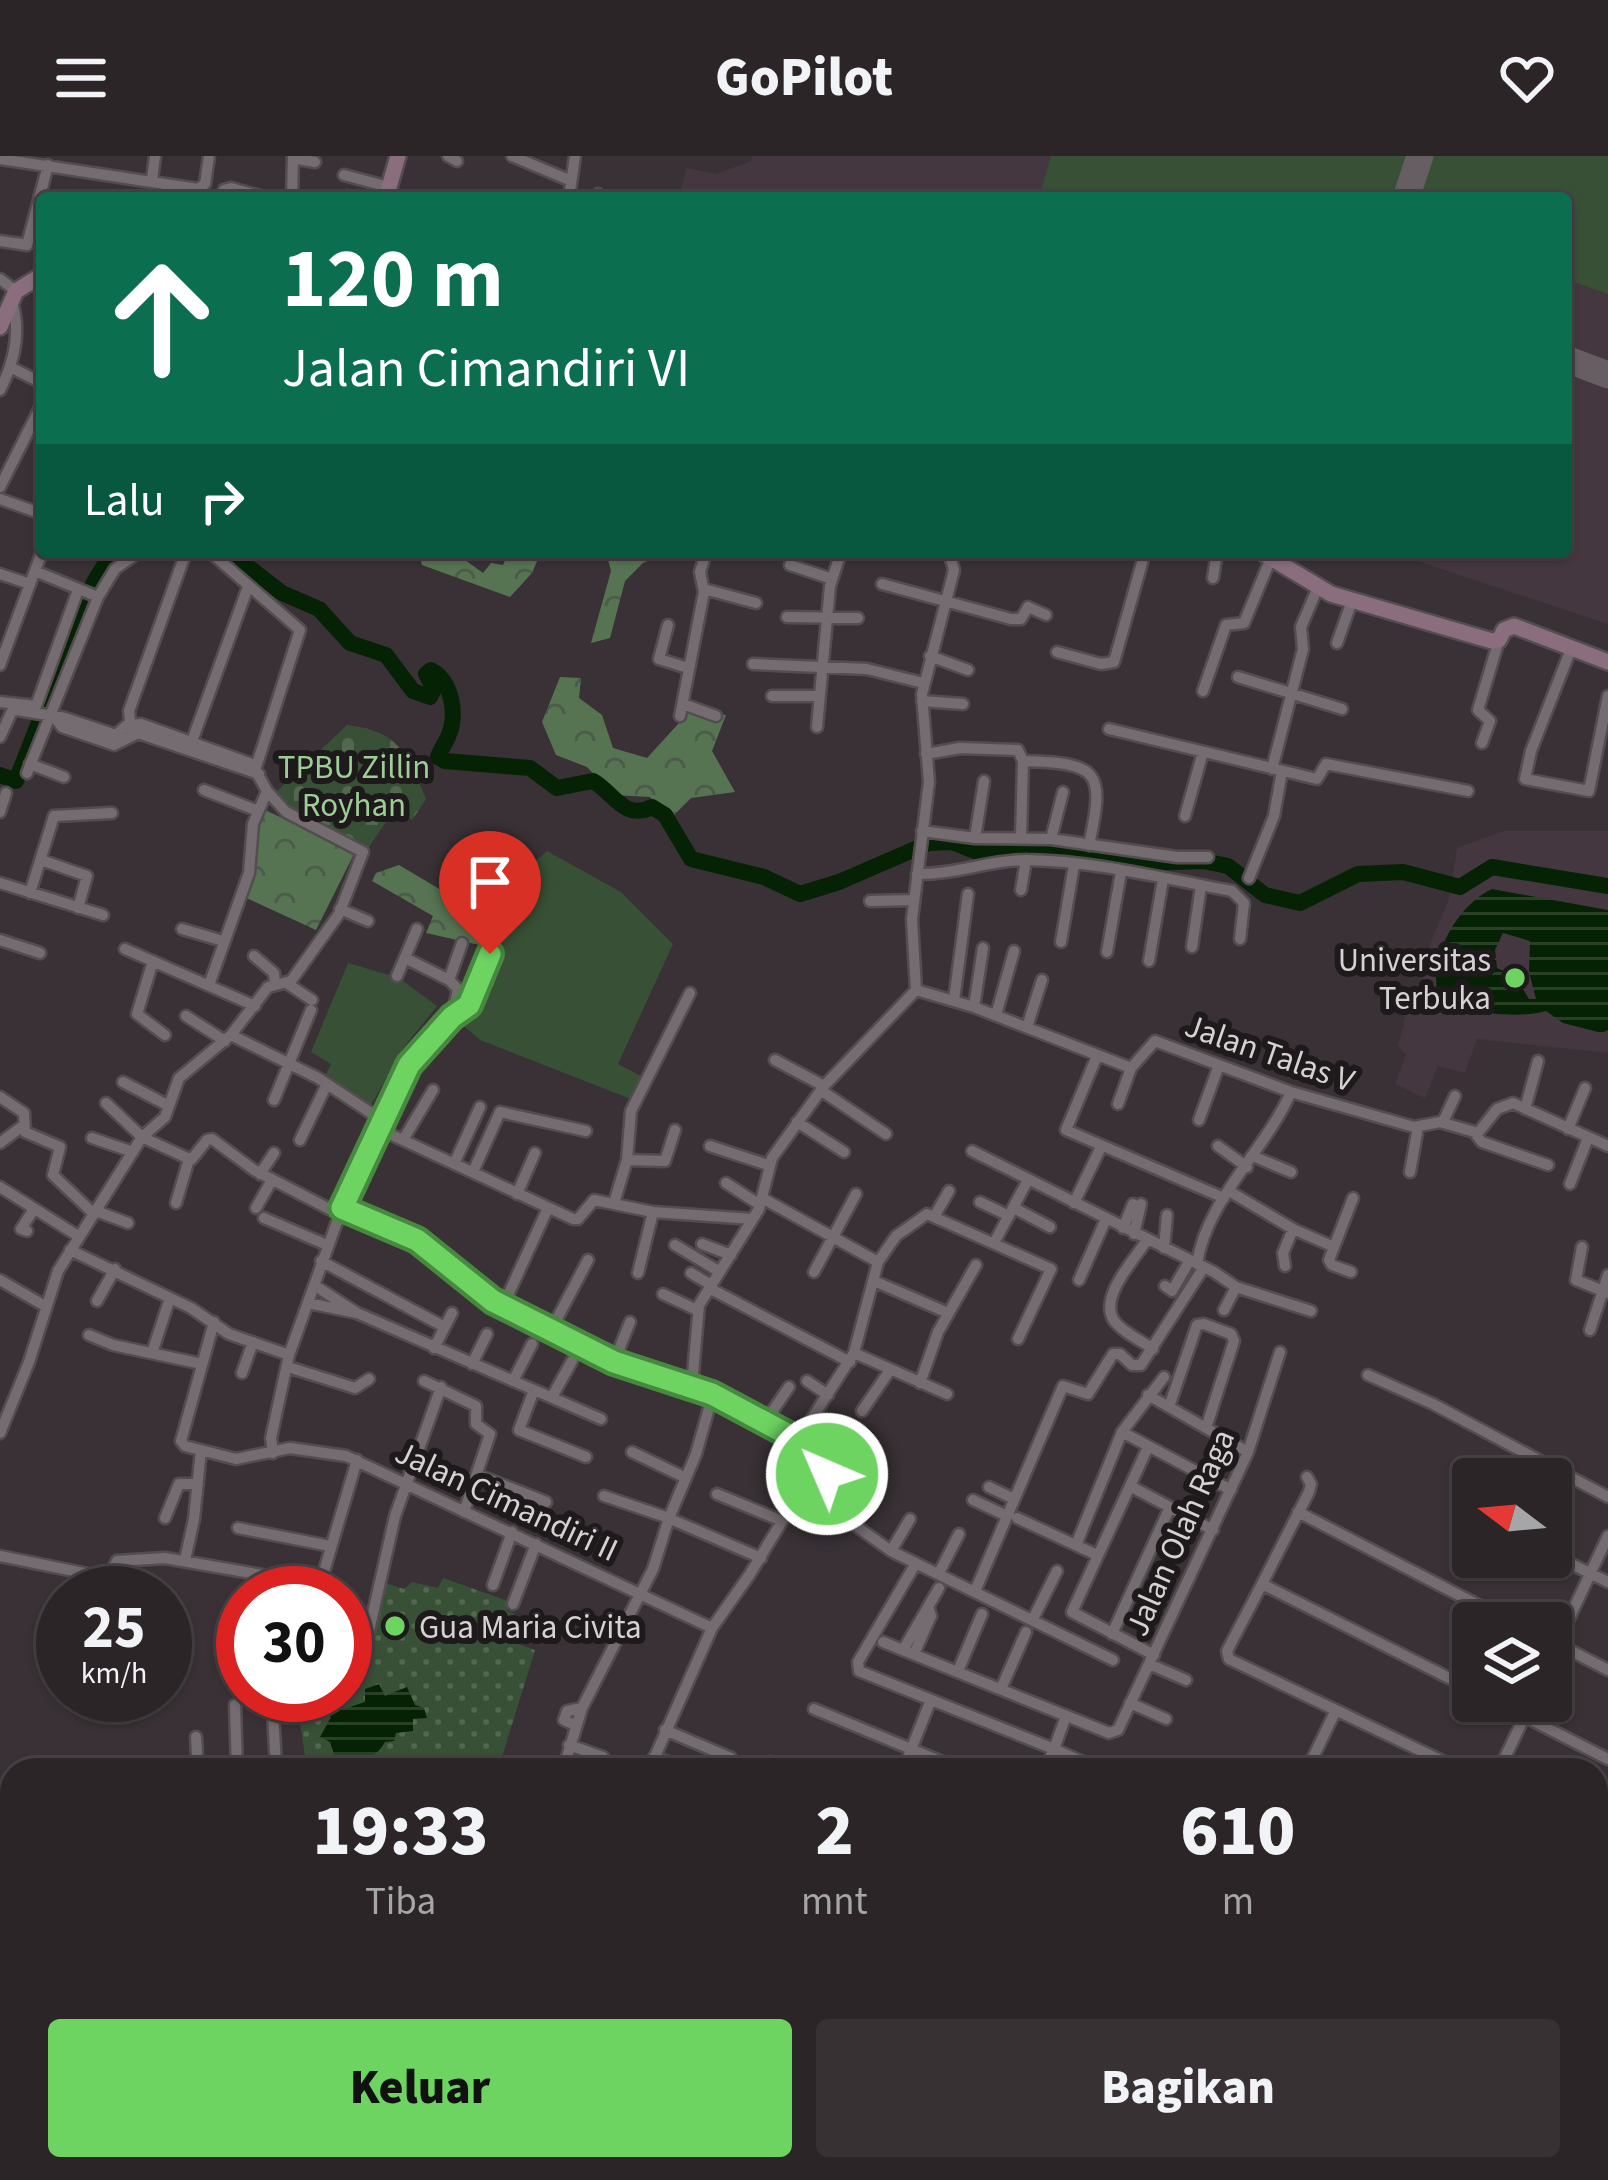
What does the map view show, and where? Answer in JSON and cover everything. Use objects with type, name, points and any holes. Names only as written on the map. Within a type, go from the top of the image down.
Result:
[{"type":"street","points":[[84,170],[87,156]]},
{"type":"street","points":[[152,180],[155,156]]},
{"type":"street","points":[[0,158],[201,188],[209,156]]},
{"type":"street","points":[[344,176],[388,192],[398,156]]},
{"type":"street","points":[[512,156],[569,180]]},
{"type":"street","points":[[569,192],[575,156]]},
{"type":"street","points":[[292,192],[293,157],[315,162]]},
{"type":"street","points":[[41,192],[48,165]]},
{"type":"street","points":[[0,241],[27,245],[36,211]]},
{"type":"street","points":[[0,279],[14,297],[15,333],[12,368],[0,390]]},
{"type":"street","points":[[0,327],[14,297],[36,280]]},
{"type":"street","points":[[12,368],[36,380]]},
{"type":"street","points":[[0,488],[36,416]]},
{"type":"street","points":[[0,499],[36,512]]},
{"type":"street","points":[[0,665],[40,558]]},
{"type":"street","points":[[0,702],[36,706],[89,594],[131,558]]},
{"type":"street","points":[[130,729],[129,711],[184,558]]},
{"type":"street","points":[[208,985],[249,873],[261,778],[300,630],[216,558]]},
{"type":"street","points":[[704,558],[700,572],[704,589],[682,710],[716,716]]},
{"type":"street","points":[[818,727],[827,616],[839,558]]},
{"type":"street","points":[[692,1385],[697,1310],[753,1219],[768,1166],[823,1088],[916,991],[914,900],[928,790],[923,683],[954,570],[951,558]]},
{"type":"street","points":[[1057,652],[1101,664],[1114,662],[1143,558]]},
{"type":"street","points":[[1213,578],[1216,558]]},
{"type":"street","points":[[1203,691],[1226,623],[1244,623],[1265,558]]},
{"type":"street","points":[[1271,558],[1352,601],[1499,640]]},
{"type":"street","points":[[790,565],[832,579]]},
{"type":"street","points":[[35,571],[89,594]]},
{"type":"street","points":[[0,574],[30,584]]},
{"type":"street","points":[[882,584],[1018,621],[1027,608],[1046,615]]},
{"type":"street","points":[[192,741],[248,587]]},
{"type":"street","points":[[1249,878],[1274,816],[1277,770],[1303,649],[1301,627],[1318,587]]},
{"type":"street","points":[[704,589],[756,603]]},
{"type":"street","points":[[64,777],[28,769],[89,594]]},
{"type":"street","points":[[1337,643],[1352,601]]},
{"type":"street","points":[[787,617],[858,618]]},
{"type":"street","points":[[668,625],[659,658],[688,668]]},
{"type":"street","points":[[1482,743],[1490,721],[1478,710],[1504,630],[1514,626],[1608,662]]},
{"type":"street","points":[[1570,649],[1525,779],[1589,791],[1608,696]]},
{"type":"street","points":[[930,656],[968,670]]},
{"type":"street","points":[[753,664],[880,670],[923,683]]},
{"type":"street","points":[[1238,677],[1342,709]]},
{"type":"street","points":[[772,696],[820,696]]},
{"type":"street","points":[[922,701],[964,704]]},
{"type":"street","points":[[0,736],[12,711],[65,718],[116,736],[140,724],[192,741],[261,778],[286,812],[362,849],[340,909],[282,984],[268,987],[228,1038],[178,1078],[158,1125],[142,1137],[78,1236],[53,1281],[0,1432]]},
{"type":"street","points":[[130,729],[261,778]]},
{"type":"street","points":[[1108,729],[1318,778],[1326,764],[1468,791]]},
{"type":"street","points":[[926,754],[960,748],[1018,750],[1023,761],[1010,846]]},
{"type":"street","points":[[1185,816],[1203,752]]},
{"type":"street","points":[[1023,761],[1070,765],[1091,774],[1097,782],[1089,845]]},
{"type":"street","points":[[975,838],[984,781]]},
{"type":"street","points":[[204,790],[258,811]]},
{"type":"street","points":[[1052,839],[1063,792]]},
{"type":"street","points":[[0,812],[6,793]]},
{"type":"street","points":[[30,893],[57,815],[112,814]]},
{"type":"street","points":[[922,834],[1010,846],[1026,860],[1232,891],[1244,903],[1240,939]]},
{"type":"street","points":[[917,874],[944,874],[1010,846],[1052,839],[1178,857],[1208,856]]},
{"type":"street","points":[[41,860],[87,876],[78,908]]},
{"type":"street","points":[[1021,890],[1026,860]]},
{"type":"street","points":[[1061,942],[1074,865]]},
{"type":"street","points":[[1107,952],[1121,872]]},
{"type":"street","points":[[1149,962],[1163,879]]},
{"type":"street","points":[[0,883],[104,915]]},
{"type":"street","points":[[1192,947],[1201,886]]},
{"type":"street","points":[[954,1000],[968,894]]},
{"type":"street","points":[[870,901],[914,900]]},
{"type":"street","points":[[340,909],[368,922]]},
{"type":"street","points":[[182,929],[223,940]]},
{"type":"street","points":[[397,976],[417,929]]},
{"type":"street","points":[[0,940],[40,952]]},
{"type":"street","points":[[448,980],[462,943]]},
{"type":"street","points":[[974,1006],[983,948]]},
{"type":"street","points":[[124,949],[255,1006]]},
{"type":"street","points":[[996,1015],[1014,952]]},
{"type":"street","points":[[273,1453],[271,1438],[289,1361],[340,1211],[409,1065],[469,1005],[490,954]]},
{"type":"street","points":[[254,956],[312,1005],[274,1100]]},
{"type":"street","points":[[405,958],[458,989],[452,1017]]},
{"type":"street","points":[[153,961],[136,1014],[164,1035]]},
{"type":"street","points":[[1027,1027],[1042,980]]},
{"type":"street","points":[[916,991],[974,1006],[1131,1069],[1118,1104]]},
{"type":"street","points":[[614,1203],[628,1160],[634,1104],[690,993]]},
{"type":"street","points":[[186,1016],[327,1084],[404,1141],[578,1219],[594,1200],[653,1212],[753,1219]]},
{"type":"street","name":"Jalan Talas V","points":[[1131,1069],[1155,1041],[1291,1092],[1418,1127],[1443,1122],[1547,1165]]},
{"type":"street","points":[[1097,1056],[1066,1128],[1101,1148],[1226,1195],[1334,1247]]},
{"type":"street","points":[[775,1060],[886,1134]]},
{"type":"street","points":[[1525,1109],[1538,1061]]},
{"type":"street","points":[[1199,1120],[1218,1068]]},
{"type":"street","points":[[123,1082],[169,1106]]},
{"type":"street","points":[[300,1140],[327,1084]]},
{"type":"street","points":[[1568,1130],[1585,1088]]},
{"type":"street","points":[[404,1141],[433,1090]]},
{"type":"street","points":[[974,1591],[1012,1517],[1014,1498],[1063,1386],[1088,1394],[1113,1354],[1136,1366],[1153,1349],[1197,1264],[1205,1230],[1277,1123],[1291,1092]]},
{"type":"street","points":[[1443,1122],[1456,1096]]},
{"type":"street","points":[[0,1097],[24,1113],[26,1132],[60,1148],[53,1175],[95,1213],[128,1223]]},
{"type":"street","points":[[106,1103],[142,1137],[189,1159]]},
{"type":"street","points":[[1474,1132],[1502,1106],[1513,1103],[1608,1146]]},
{"type":"street","points":[[454,1164],[480,1107]]},
{"type":"street","points":[[472,1172],[500,1112],[586,1131]]},
{"type":"street","points":[[797,1122],[844,1152]]},
{"type":"street","points":[[0,1144],[24,1125]]},
{"type":"street","points":[[1410,1172],[1418,1127]]},
{"type":"street","points":[[628,1160],[665,1161],[675,1130]]},
{"type":"street","points":[[92,1138],[133,1152]]},
{"type":"street","points":[[1570,1184],[1588,1138]]},
{"type":"street","points":[[176,1203],[189,1159],[212,1139],[266,1177],[417,1240],[483,1296],[550,1330],[614,1362],[712,1394],[798,1440],[830,1466],[857,1466]]},
{"type":"street","points":[[710,1146],[768,1166]]},
{"type":"street","points":[[1218,1146],[1251,1162],[1291,1172]]},
{"type":"street","points":[[1074,1203],[1101,1148]]},
{"type":"street","points":[[972,1151],[1236,1287],[1311,1311]]},
{"type":"street","points":[[517,1194],[536,1153]]},
{"type":"street","points":[[274,1154],[260,1213],[327,1245]]},
{"type":"street","points":[[994,1243],[1028,1180]]},
{"type":"street","points":[[726,1183],[878,1262]]},
{"type":"street","points":[[0,1187],[78,1236]]},
{"type":"street","points":[[935,1215],[949,1191]]},
{"type":"street","points":[[814,1272],[856,1194]]},
{"type":"street","points":[[27,1231],[21,1228],[49,1198]]},
{"type":"street","points":[[1351,1271],[1330,1264],[1353,1198]]},
{"type":"street","points":[[980,1202],[1050,1227]]},
{"type":"street","points":[[1129,1231],[1137,1204]]},
{"type":"street","points":[[503,1306],[548,1208]]},
{"type":"street","points":[[638,1273],[653,1212]]},
{"type":"street","points":[[798,1440],[852,1357],[878,1262],[896,1235],[927,1214],[1052,1273],[1018,1339]]},
{"type":"street","points":[[1164,1248],[1167,1215]]},
{"type":"street","points":[[1079,1280],[1106,1219]]},
{"type":"street","points":[[1285,1266],[1283,1253],[1293,1229]]},
{"type":"street","points":[[1147,1240],[1114,1290],[1111,1313],[1117,1324],[1153,1349]]},
{"type":"street","points":[[702,1244],[730,1255]]},
{"type":"street","points":[[675,1245],[720,1271]]},
{"type":"street","points":[[1582,1247],[1576,1280],[1606,1292]]},
{"type":"street","points":[[70,1250],[289,1361],[355,1388],[369,1379]]},
{"type":"street","points":[[550,1330],[588,1261]]},
{"type":"street","points":[[321,1262],[439,1324]]},
{"type":"street","points":[[1165,1286],[1172,1291],[1197,1264]]},
{"type":"street","points":[[920,1383],[948,1312],[976,1265]]},
{"type":"street","points":[[97,1301],[115,1269]]},
{"type":"street","points":[[691,1273],[710,1287],[852,1357],[947,1394]]},
{"type":"street","points":[[1590,1330],[1608,1275]]},
{"type":"street","points":[[0,1280],[46,1306]]},
{"type":"street","points":[[874,1281],[948,1312]]},
{"type":"street","points":[[314,1286],[326,1301]]},
{"type":"street","points":[[1224,1310],[1236,1287]]},
{"type":"street","points":[[663,1294],[697,1310]]},
{"type":"street","points":[[152,1353],[170,1298]]},
{"type":"street","points":[[308,1303],[326,1301],[357,1313],[601,1419]]},
{"type":"street","points":[[434,1348],[452,1313]]},
{"type":"street","points":[[185,1560],[201,1450],[181,1441],[214,1322]]},
{"type":"street","points":[[614,1362],[630,1322]]},
{"type":"street","points":[[1168,1407],[1197,1325],[1232,1334],[1234,1341],[1206,1428]]},
{"type":"street","points":[[472,1364],[487,1334]]},
{"type":"street","points":[[88,1336],[202,1364]]},
{"type":"street","points":[[242,1373],[253,1342]]},
{"type":"street","points":[[512,1382],[532,1344]]},
{"type":"street","name":"Jalan Olah Raga","points":[[1066,1716],[1109,1733],[1118,1730],[1248,1452],[1280,1352]]},
{"type":"street","points":[[552,1397],[572,1361]]},
{"type":"street","points":[[862,1411],[890,1370]]},
{"type":"street","points":[[1368,1375],[1433,1404],[1608,1497]]},
{"type":"street","points":[[1076,1545],[1122,1432],[1163,1376]]},
{"type":"street","points":[[424,1381],[478,1408],[476,1424],[490,1434],[464,1512]]},
{"type":"street","points":[[806,1381],[828,1395]]},
{"type":"street","points":[[765,1422],[789,1387]]},
{"type":"street","points":[[372,1618],[393,1526],[441,1388]]},
{"type":"street","points":[[534,1390],[519,1430],[586,1457]]},
{"type":"street","points":[[566,1758],[582,1708],[643,1592],[712,1394]]},
{"type":"street","points":[[1148,1395],[1248,1452]]},
{"type":"street","points":[[1122,1432],[1231,1490]]},
{"type":"street","points":[[1148,1447],[1072,1612],[1186,1680]]},
{"type":"street","name":"Jalan Cimandiri II","points":[[201,1450],[236,1459],[311,1448],[357,1460],[712,1628]]},
{"type":"street","points":[[632,1452],[686,1478]]},
{"type":"street","points":[[0,1556],[108,1578],[117,1561],[153,1557],[317,1585],[322,1582],[357,1460]]},
{"type":"street","points":[[657,1758],[712,1628],[782,1521],[807,1500],[830,1466]]},
{"type":"street","points":[[478,1474],[546,1502]]},
{"type":"street","points":[[1307,1477],[1311,1486],[1226,1656],[1436,1758]]},
{"type":"street","points":[[165,1518],[179,1484],[198,1484]]},
{"type":"street","points":[[1130,1486],[1213,1530]]},
{"type":"street","points":[[989,1487],[1014,1498]]},
{"type":"street","points":[[717,1494],[782,1521]]},
{"type":"street","points":[[604,1496],[672,1519],[760,1558]]},
{"type":"street","points":[[973,1500],[1096,1555]]},
{"type":"street","points":[[797,1506],[814,1514],[829,1512],[845,1518],[891,1551],[1113,1660]]},
{"type":"street","points":[[1112,1634],[1170,1507]]},
{"type":"street","points":[[1298,1512],[1472,1602]]},
{"type":"street","points":[[891,1551],[910,1519]]},
{"type":"street","points":[[238,1528],[330,1546]]},
{"type":"street","points":[[493,1585],[512,1532]]},
{"type":"street","points":[[939,1573],[959,1534]]},
{"type":"street","points":[[1572,1609],[1608,1536]]},
{"type":"street","points":[[513,1604],[536,1544]]},
{"type":"street","points":[[916,1563],[858,1662],[859,1671],[1074,1758]]},
{"type":"street","points":[[1572,1564],[1608,1582]]},
{"type":"street","points":[[1033,1619],[1057,1571]]},
{"type":"street","points":[[1262,1584],[1452,1679]]},
{"type":"street","points":[[909,1652],[921,1614],[939,1588]]},
{"type":"street","points":[[958,1671],[982,1614]]},
{"type":"street","points":[[1001,1689],[1026,1632]]},
{"type":"street","points":[[883,1642],[1066,1716],[1050,1758]]},
{"type":"street","points":[[1572,1651],[1608,1670]]},
{"type":"street","points":[[909,1758],[930,1702]]},
{"type":"street","points":[[1130,1703],[1166,1719]]},
{"type":"street","points":[[814,1709],[932,1758]]},
{"type":"street","points":[[1313,1758],[1336,1710]]},
{"type":"street","points":[[236,1722],[237,1758]]},
{"type":"street","points":[[274,1722],[276,1758]]},
{"type":"street","points":[[1505,1758],[1523,1722]]},
{"type":"street","points":[[1535,1722],[1606,1758]]},
{"type":"street","points":[[665,1730],[731,1758]]},
{"type":"street","points":[[196,1737],[197,1758]]},
{"type":"street","points":[[569,1745],[603,1757]]},
{"type":"shaded area","points":[[752,156],[1608,156],[1608,624],[1408,558],[1572,558],[1572,192],[680,192],[686,168],[716,174],[751,161]]},
{"type":"shaded area","name":"Universitas Terbuka","points":[[1504,831],[1608,831],[1608,1053],[1477,1039],[1465,1073],[1438,1066],[1425,1098],[1395,1084],[1406,1055],[1398,1046],[1407,1011],[1416,1009],[1429,947],[1450,896],[1457,848]]},
{"type":"shaded area","points":[[1492,889],[1608,910],[1608,1030],[1602,1033],[1563,1023],[1546,1011],[1506,1015],[1476,1011],[1439,996],[1436,982],[1441,950],[1457,920]],"holes":[[[1503,933],[1530,941],[1529,972],[1536,999],[1529,999],[1516,977],[1497,968],[1495,950]]]},
{"type":"shaded area","points":[[379,1684],[385,1696],[407,1687],[427,1718],[413,1719],[413,1731],[396,1733],[394,1741],[385,1742],[370,1757],[335,1758],[330,1742],[320,1737],[328,1722],[372,1722],[372,1686]]},
{"type":"green space","points":[[1051,156],[1410,156],[1397,192],[1041,192]]},
{"type":"green space","points":[[1429,156],[1608,156],[1608,294],[1572,281],[1572,192],[1416,192]]},
{"type":"green space","points":[[420,558],[466,558],[483,573],[491,563],[503,565],[506,558],[538,558],[532,573],[510,597],[422,565]]},
{"type":"green space","points":[[608,558],[654,558],[625,581],[610,638],[591,643],[611,571]]},
{"type":"green space","points":[[560,677],[581,678],[579,698],[602,715],[613,748],[647,758],[690,711],[726,715],[712,751],[735,792],[691,798],[669,820],[650,797],[614,795],[587,767],[556,755],[542,722]]},
{"type":"green space","name":"TPBU Zillin Royhan","points":[[347,725],[379,733],[399,747],[426,799],[412,820],[396,808],[368,848],[283,806],[275,793]]},
{"type":"green space","points":[[265,810],[355,852],[316,930],[242,896],[256,864],[253,834]]},
{"type":"green space","points":[[547,851],[621,892],[673,944],[618,1064],[641,1076],[631,1099],[480,1040],[452,1016],[471,980],[482,943],[483,915],[469,904],[495,870],[526,869]]},
{"type":"green space","points":[[399,865],[483,915],[484,946],[426,933],[433,916],[372,881],[376,873]]},
{"type":"green space","points":[[348,963],[399,978],[437,1006],[404,1047],[371,1105],[324,1078],[331,1064],[311,1052]]},
{"type":"green space","points":[[443,1578],[508,1601],[507,1611],[515,1614],[507,1640],[535,1650],[502,1758],[305,1758],[300,1722],[372,1722],[372,1633],[385,1583],[404,1589],[412,1582],[438,1588]]},
{"type":"waterway","points":[[0,775],[16,781],[94,582],[111,558]]},
{"type":"waterway","points":[[237,558],[282,593],[319,609],[350,643],[386,655],[413,691],[430,697],[434,689],[426,674],[431,670],[438,675],[453,709],[451,728],[438,757],[530,768],[557,788],[593,781],[627,808],[652,807],[665,815],[691,859],[764,877],[800,894],[929,843],[952,842],[980,853],[1036,845],[1147,863],[1203,861],[1228,866],[1265,895],[1300,903],[1358,874],[1403,872],[1460,887],[1492,867],[1608,886]]},
{"type":"taxiway","points":[[1408,192],[1420,156]]},
{"type":"taxiway","points":[[1572,361],[1608,375]]},
{"type":"place","name":"Universitas Terbuka","points":[[1515,978]]},
{"type":"place","name":"Gua Maria Civita","points":[[395,1626]]},
{"type":"route","points":[[490,954],[469,1005],[409,1065],[342,1208],[417,1240],[483,1296],[579,1346],[652,1376],[692,1385],[798,1440],[826,1461],[830,1466],[827,1474]]}]
